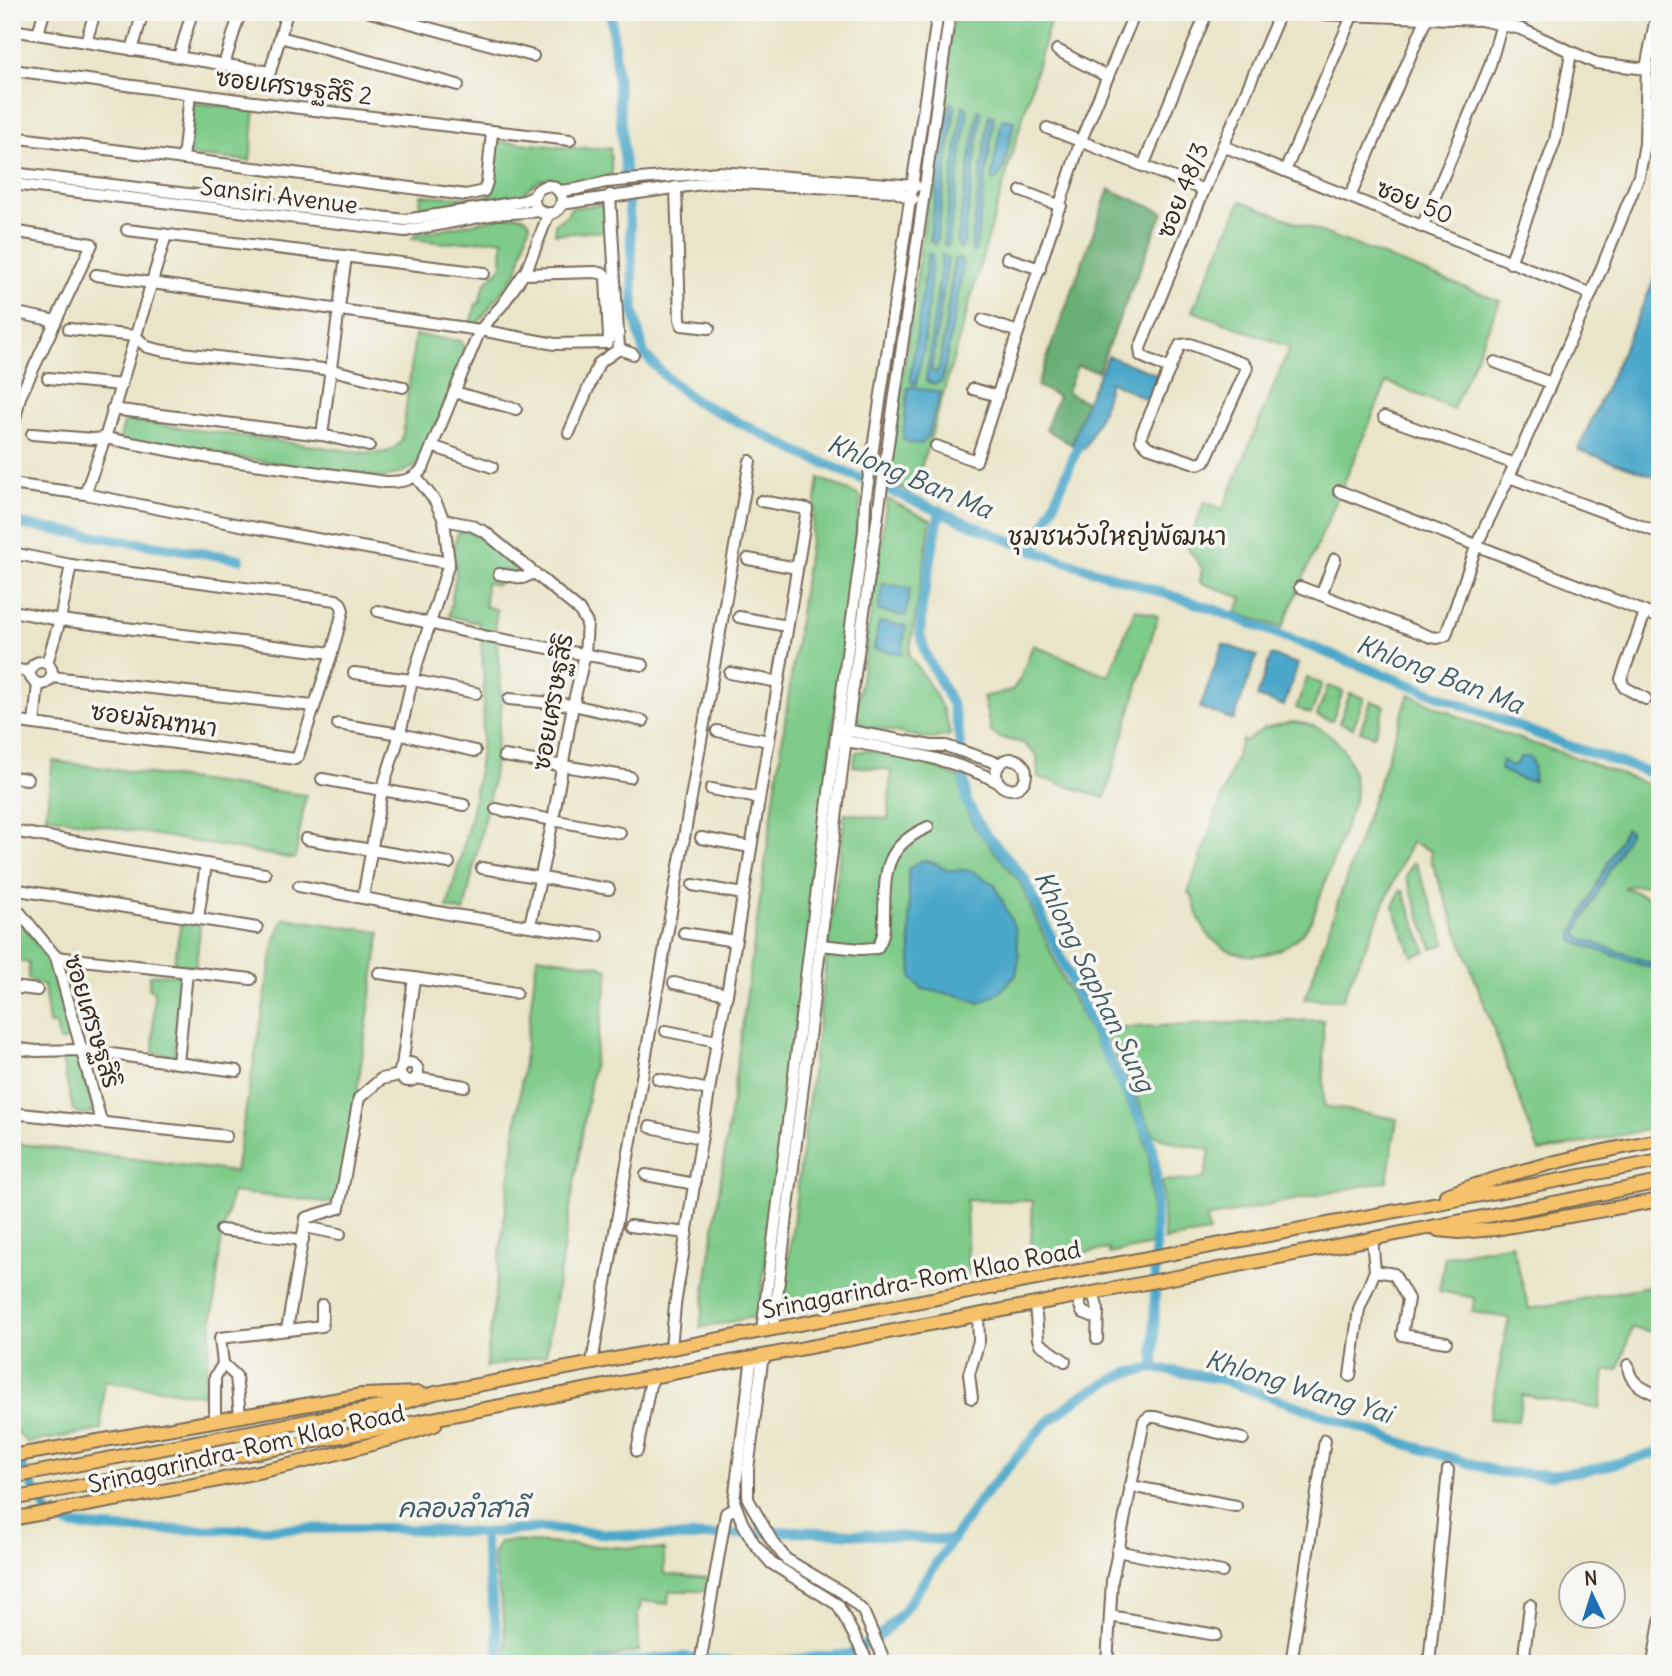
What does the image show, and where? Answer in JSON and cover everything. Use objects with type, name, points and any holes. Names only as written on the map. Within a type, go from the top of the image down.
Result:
[{"type":"main road","name":"Srinagarindra-Rom Klao Road","points":[[1416,1206],[1497,1177],[1597,1152],[1660,1140]]},
{"type":"main road","name":"Srinagarindra-Rom Klao Road","points":[[12,1477],[402,1403],[435,1393],[1660,1161]]},
{"type":"main road","name":"Srinagarindra-Rom Klao Road","points":[[12,1499],[1660,1182]]},
{"type":"main road","name":"Srinagarindra-Rom Klao Road","points":[[1424,1229],[1459,1232],[1495,1229],[1660,1200]]},
{"type":"main road","name":"Srinagarindra-Rom Klao Road","points":[[12,1456],[362,1395],[435,1393]]},
{"type":"main road","name":"Srinagarindra-Rom Klao Road","points":[[12,1519],[303,1461],[389,1440],[487,1409]]},
{"type":"street","points":[[38,34],[44,12]]},
{"type":"street","points":[[86,42],[95,12]]},
{"type":"street","points":[[132,50],[143,12]]},
{"type":"street","points":[[179,57],[192,12]]},
{"type":"street","points":[[224,65],[240,12]]},
{"type":"street","points":[[12,30],[270,72],[287,12]]},
{"type":"street","points":[[370,12],[533,56]]},
{"type":"street","points":[[768,1330],[820,945],[841,734],[881,503],[925,189],[938,12]]},
{"type":"street","points":[[768,1330],[841,734],[865,502],[909,197],[950,12]]},
{"type":"street","points":[[936,446],[976,461],[1081,140],[1135,12]]},
{"type":"street","points":[[1143,166],[1207,12]]},
{"type":"street","points":[[1262,12],[1460,18],[1502,24],[1521,29],[1571,53],[1609,66],[1647,69]]},
{"type":"street","points":[[1300,587],[1432,637],[1443,637],[1450,628],[1477,544],[1510,477],[1591,294],[1643,162],[1647,69],[1657,12]]},
{"type":"street","name":"ซอย 48/3","points":[[1170,369],[1141,356],[1140,348],[1280,13]]},
{"type":"street","points":[[1285,171],[1352,16]]},
{"type":"street","points":[[1350,197],[1427,17]]},
{"type":"street","points":[[1422,227],[1489,68],[1502,24]]},
{"type":"street","points":[[280,37],[458,85]]},
{"type":"street","points":[[1056,50],[1108,77]]},
{"type":"street","points":[[1510,262],[1555,141],[1571,53]]},
{"type":"street","name":"ซอยเศรษฐสิริ 2","points":[[12,70],[570,140]]},
{"type":"street","points":[[183,159],[190,94]]},
{"type":"street","points":[[1047,128],[1204,190]]},
{"type":"street","points":[[12,137],[478,194],[484,191],[487,182],[492,132]]},
{"type":"street","name":"ซอย 50","points":[[1223,146],[1591,294]]},
{"type":"street","points":[[921,204],[893,191],[757,179],[718,172],[606,182],[559,191],[552,187],[543,187],[535,196],[535,205],[545,212],[555,212],[561,204],[716,181],[757,179],[912,185],[925,189]]},
{"type":"street","name":"Sansiri Avenue","points":[[12,173],[35,181],[374,221],[405,231],[535,196]]},
{"type":"street","name":"Sansiri Avenue","points":[[12,184],[35,181]]},
{"type":"street","points":[[676,187],[680,319],[682,325],[709,328]]},
{"type":"street","points":[[559,191],[561,204]]},
{"type":"street","points":[[1021,191],[1061,206]]},
{"type":"street","points":[[613,196],[619,349]]},
{"type":"street","points":[[33,434],[106,438],[210,458],[386,482],[403,482],[416,477],[423,468],[480,330],[503,304],[524,274],[535,252],[545,212]]},
{"type":"street","name":"Sansiri Avenue","points":[[457,216],[545,212]]},
{"type":"street","points":[[127,230],[484,273]]},
{"type":"street","points":[[12,231],[92,244],[16,397],[12,432]]},
{"type":"street","points":[[85,494],[106,438],[112,410],[166,235]]},
{"type":"street","points":[[322,435],[346,256]]},
{"type":"street","points":[[1007,258],[1040,269]]},
{"type":"street","points":[[96,275],[480,330],[555,344],[607,343],[609,338],[604,274],[524,274]]},
{"type":"street","points":[[12,313],[56,321]]},
{"type":"street","points":[[983,320],[1018,332]]},
{"type":"street","points":[[69,329],[135,337],[147,347],[164,351],[332,370],[403,387]]},
{"type":"street","points":[[1190,344],[1246,366],[1247,372],[1202,463],[1148,447],[1140,440],[1170,369],[1180,345],[1190,344]]},
{"type":"street","points":[[619,349],[633,354]]},
{"type":"street","points":[[569,433],[599,363],[619,349]]},
{"type":"street","points":[[1495,362],[1551,383]]},
{"type":"street","points":[[48,378],[121,385]]},
{"type":"street","points":[[973,389],[998,396]]},
{"type":"street","points":[[454,392],[516,409]]},
{"type":"street","points":[[112,410],[322,435],[369,446]]},
{"type":"street","points":[[1384,417],[1515,464]]},
{"type":"street","points":[[432,446],[492,467]]},
{"type":"street","points":[[592,1363],[750,461]]},
{"type":"street","points":[[363,898],[382,790],[400,734],[412,680],[449,562],[444,520],[435,501],[416,477]]},
{"type":"street","points":[[1510,477],[1660,533]]},
{"type":"street","points":[[18,485],[85,494],[449,562]]},
{"type":"street","points":[[1339,491],[1660,618]]},
{"type":"street","points":[[671,1348],[716,1041],[727,994],[807,509],[761,501]]},
{"type":"street","name":"ซอยเศรษฐสิริ","points":[[444,520],[470,525],[485,532],[579,611],[587,623],[585,654],[530,925]]},
{"type":"street","points":[[12,553],[71,565],[336,600],[341,604],[342,611],[332,653],[313,706],[52,677]]},
{"type":"street","points":[[748,559],[797,568]]},
{"type":"street","points":[[1321,595],[1335,559]]},
{"type":"street","points":[[47,663],[60,620],[71,565]]},
{"type":"street","points":[[499,574],[523,578],[534,573]]},
{"type":"street","points":[[12,611],[60,620],[332,653]]},
{"type":"street","points":[[378,611],[430,625],[643,664]]},
{"type":"street","points":[[1645,613],[1621,679],[1624,687],[1646,699]]},
{"type":"street","points":[[739,617],[788,626]]},
{"type":"street","points":[[36,663],[47,663],[52,668],[52,677],[46,683],[38,684],[32,680],[30,672],[36,663]]},
{"type":"street","points":[[12,669],[30,672]]},
{"type":"street","points":[[354,673],[412,680],[476,693]]},
{"type":"street","points":[[730,673],[778,682]]},
{"type":"street","points":[[34,724],[38,684]]},
{"type":"street","points":[[509,699],[573,705],[643,721]]},
{"type":"street","name":"ซอยมัณฑนา","points":[[12,721],[290,759],[298,756],[313,706]]},
{"type":"street","points":[[338,724],[400,734],[475,751]]},
{"type":"street","points":[[717,731],[769,741]]},
{"type":"street","points":[[841,734],[932,752],[998,782],[1006,789],[1021,786],[1026,778],[1025,768],[1019,761],[1010,759],[1000,764],[996,772],[998,782]]},
{"type":"street","points":[[932,752],[946,746],[1000,764]]},
{"type":"street","points":[[504,756],[630,777]]},
{"type":"street","points":[[12,777],[27,779]]},
{"type":"street","points":[[322,779],[464,805]]},
{"type":"street","points":[[711,789],[759,798]]},
{"type":"street","points":[[496,809],[620,833]]},
{"type":"street","points":[[820,945],[877,948],[884,932],[885,879],[890,861],[901,843],[928,827]]},
{"type":"street","points":[[12,831],[265,874]]},
{"type":"street","points":[[701,838],[751,847]]},
{"type":"street","points":[[306,839],[449,863]]},
{"type":"street","points":[[198,918],[206,864]]},
{"type":"street","points":[[482,868],[608,889]]},
{"type":"street","points":[[693,885],[743,894]]},
{"type":"street","points":[[299,886],[454,915],[598,936]]},
{"type":"street","points":[[12,889],[257,928]]},
{"type":"street","name":"ซอยเศรษฐสิริ","points":[[12,903],[56,957],[101,1121]]},
{"type":"street","points":[[684,933],[736,941]]},
{"type":"street","points":[[56,957],[251,979]]},
{"type":"street","points":[[178,1063],[187,972]]},
{"type":"street","points":[[379,973],[516,993]]},
{"type":"street","points":[[414,978],[401,1070],[407,1081],[416,1079],[465,1086]]},
{"type":"street","points":[[674,983],[727,994]]},
{"type":"street","points":[[12,987],[37,990]]},
{"type":"street","points":[[666,1031],[716,1041]]},
{"type":"street","points":[[12,1048],[36,1051],[82,1050],[237,1070]]},
{"type":"street","points":[[287,1330],[306,1218],[339,1208],[359,1098],[381,1079],[401,1070]]},
{"type":"street","points":[[658,1079],[709,1090]]},
{"type":"street","points":[[12,1113],[226,1136]]},
{"type":"street","points":[[650,1127],[701,1138]]},
{"type":"street","points":[[646,1175],[695,1184]]},
{"type":"street","points":[[630,1226],[687,1233]]},
{"type":"street","points":[[305,1227],[340,1234]]},
{"type":"street","points":[[221,1230],[303,1240]]},
{"type":"street","points":[[1350,1376],[1359,1309],[1375,1271],[1372,1239]]},
{"type":"street","points":[[1375,1271],[1394,1275],[1408,1300],[1402,1335],[1446,1342]]},
{"type":"street","points":[[1093,1293],[1098,1310],[1097,1339]]},
{"type":"street","points":[[1077,1296],[1082,1312],[1097,1318]]},
{"type":"street","points":[[1034,1304],[1040,1344],[1065,1361]]},
{"type":"street","points":[[215,1420],[215,1377],[223,1364],[220,1338],[322,1326],[322,1305]]},
{"type":"street","points":[[972,1398],[969,1374],[979,1342],[978,1315]]},
{"type":"street","points":[[869,1664],[838,1605],[777,1568],[754,1543],[736,1507],[734,1501],[737,1467],[751,1364],[761,1356],[748,1499],[772,1541],[786,1559],[843,1593],[863,1611],[886,1663]]},
{"type":"street","points":[[223,1364],[236,1377],[240,1415]]},
{"type":"street","points":[[1628,1366],[1628,1374],[1633,1381],[1660,1396]]},
{"type":"street","points":[[637,1451],[650,1385],[654,1377]]},
{"type":"street","points":[[1107,1664],[1110,1597],[1117,1550],[1143,1424],[1149,1416],[1243,1439]]},
{"type":"street","points":[[1292,1664],[1325,1440]]},
{"type":"street","points":[[1429,1664],[1448,1469]]},
{"type":"street","points":[[1130,1486],[1236,1506]]},
{"type":"street","points":[[701,1664],[726,1513],[736,1507]]},
{"type":"street","points":[[1117,1550],[1222,1572]]},
{"type":"street","points":[[1523,1664],[1530,1605]]},
{"type":"street","points":[[1110,1616],[1216,1634]]},
{"type":"street","points":[[1653,1664],[1660,1621]]},
{"type":"green space","points":[[954,12],[1053,12],[913,492],[891,485],[893,444]],"holes":[[[950,102],[955,105],[937,236],[930,240]],[[989,115],[994,118],[975,252],[972,252]],[[932,254],[924,346],[916,383],[911,373],[924,286]],[[948,259],[931,371],[937,373],[939,369],[954,260],[962,273],[942,381],[935,384],[926,381]]]},
{"type":"green space","points":[[194,103],[255,109],[250,161],[189,155]]},
{"type":"green space","points":[[499,141],[572,148],[610,148],[612,174],[575,184],[552,178],[540,180],[526,190],[526,195],[419,213],[421,195],[483,198],[490,195]]},
{"type":"green space","points":[[1109,189],[1163,212],[1098,371],[1077,366],[1067,392],[1086,402],[1072,445],[1046,429],[1058,396],[1037,386]]},
{"type":"green space","points":[[1241,201],[1500,301],[1453,409],[1387,382],[1282,628],[1236,613],[1242,598],[1200,582],[1202,568],[1187,547],[1204,502],[1223,509],[1290,347],[1192,311]]},
{"type":"green space","points":[[606,204],[608,231],[555,234],[555,224],[566,216],[571,208]]},
{"type":"green space","points":[[515,215],[525,217],[530,223],[517,272],[477,324],[470,324],[484,287],[502,267],[503,239],[446,243],[412,239],[417,234]]},
{"type":"green space","points":[[415,335],[461,341],[465,349],[428,445],[415,466],[400,473],[384,478],[119,441],[125,420],[365,453],[382,453],[402,440]]},
{"type":"green space","points":[[819,478],[861,496],[795,1046],[758,1316],[700,1328]]},
{"type":"green space","points":[[887,499],[931,520],[909,655],[940,703],[950,735],[931,739],[869,727],[860,723],[856,714]]},
{"type":"green space","points":[[467,530],[491,545],[523,575],[501,570],[498,585],[486,583],[485,606],[497,610],[495,623],[502,701],[492,784],[464,912],[447,908],[474,799],[484,689],[479,623],[449,616],[456,574],[453,546],[458,533]]},
{"type":"green space","points":[[1135,609],[1158,616],[1105,798],[1038,777],[1037,756],[1023,743],[1001,738],[991,732],[983,697],[1012,690],[1020,679],[1033,645],[1109,676]]},
{"type":"green space","points":[[1307,678],[1322,684],[1311,714],[1296,708]]},
{"type":"green space","points":[[1328,686],[1343,691],[1332,721],[1317,716]]},
{"type":"green space","points":[[1350,693],[1364,698],[1353,728],[1339,723]]},
{"type":"green space","points":[[1409,694],[1475,724],[1660,789],[1660,891],[1648,885],[1623,887],[1660,902],[1660,966],[1579,938],[1577,932],[1629,831],[1626,829],[1573,933],[1574,942],[1660,971],[1660,1127],[1539,1152],[1431,860],[1431,851],[1411,842],[1342,1000],[1305,999]]},
{"type":"green space","points":[[1371,701],[1385,706],[1374,736],[1360,731]]},
{"type":"green space","points":[[1292,722],[1320,729],[1340,745],[1351,768],[1356,796],[1312,919],[1304,931],[1283,948],[1270,953],[1243,954],[1212,939],[1200,922],[1192,895],[1188,893],[1242,740],[1246,741],[1264,728]]},
{"type":"green space","points":[[865,750],[920,761],[959,778],[966,809],[974,827],[1019,881],[1064,981],[1140,1128],[1149,1154],[1152,1245],[1109,1254],[1109,1249],[1030,1262],[1033,1201],[966,1200],[968,1275],[782,1310],[845,813],[888,819],[891,770],[853,766],[856,752]],"holes":[[[935,863],[946,870],[980,1003],[962,996],[923,989],[912,979],[908,869]]]},
{"type":"green space","points":[[53,761],[306,795],[295,859],[46,816]]},
{"type":"green space","points":[[1412,863],[1416,864],[1446,944],[1432,948],[1406,877]]},
{"type":"green space","points":[[1400,891],[1403,891],[1426,952],[1412,956],[1393,906]]},
{"type":"green space","points":[[12,915],[28,931],[50,964],[69,1032],[66,1041],[59,1041],[56,1024],[49,1024],[44,986],[28,980],[29,963],[12,959]]},
{"type":"green space","points":[[284,918],[380,932],[341,1204],[232,1192],[221,1242],[204,1395],[104,1381],[101,1430],[28,1443],[12,1424],[12,1143],[235,1172],[275,939]]},
{"type":"green space","points":[[181,922],[200,925],[196,967],[174,963]]},
{"type":"green space","points":[[537,956],[601,966],[609,970],[546,1355],[486,1367]]},
{"type":"green space","points":[[181,974],[175,1055],[153,1053],[154,991],[149,989],[150,975]]},
{"type":"green space","points":[[1323,1020],[1324,1106],[1397,1119],[1387,1181],[1206,1218],[1209,1233],[1164,1240],[1162,1181],[1204,1179],[1210,1150],[1154,1135],[1103,1028]]},
{"type":"green space","points":[[61,1055],[79,1059],[93,1112],[82,1115],[73,1110]]},
{"type":"green space","points":[[1512,1244],[1529,1309],[1660,1284],[1660,1333],[1632,1328],[1618,1370],[1605,1371],[1600,1409],[1522,1395],[1518,1421],[1489,1419],[1509,1318],[1472,1312],[1475,1298],[1439,1291],[1445,1256]]},
{"type":"green space","points":[[499,1542],[664,1550],[664,1574],[708,1578],[708,1591],[669,1591],[668,1604],[642,1601],[638,1613],[639,1651],[570,1664],[507,1664],[504,1619],[493,1556]]},
{"type":"water","points":[[950,102],[955,105],[936,244],[933,244],[930,235]]},
{"type":"water","points":[[963,105],[968,110],[948,246],[944,245],[944,237]]},
{"type":"water","points":[[978,110],[981,116],[963,247],[960,249],[957,242]]},
{"type":"water","points":[[989,115],[994,117],[975,252],[972,252],[971,247]]},
{"type":"water","points":[[1002,119],[1014,121],[1004,168],[996,180],[992,180],[992,174]]},
{"type":"water","points":[[928,254],[932,254],[932,262],[924,346],[916,384],[911,382],[911,373]]},
{"type":"water","points":[[942,255],[948,259],[931,370],[936,373],[939,369],[954,260],[959,258],[962,260],[962,273],[942,381],[935,384],[926,381]]},
{"type":"water","points":[[1660,267],[1660,478],[1578,450]]},
{"type":"water","points":[[1108,356],[1161,376],[1149,401],[1110,381],[1103,409],[1085,448],[1072,445],[1086,402]]},
{"type":"water","points":[[913,386],[941,393],[928,435],[922,444],[909,443],[903,439],[908,388]]},
{"type":"water","points":[[883,584],[910,588],[906,616],[878,611]]},
{"type":"water","points":[[879,622],[906,626],[902,654],[874,649]]},
{"type":"water","points":[[1223,644],[1257,656],[1234,720],[1200,708]]},
{"type":"water","points":[[1271,655],[1298,664],[1284,706],[1257,697]]},
{"type":"water","points":[[1520,757],[1529,757],[1533,762],[1534,781],[1523,780],[1500,770],[1502,760],[1512,766],[1518,763]]},
{"type":"water","points":[[1625,829],[1630,831],[1577,932],[1580,938],[1660,966],[1660,971],[1574,942],[1573,933]]},
{"type":"water","points":[[922,860],[935,863],[946,870],[970,870],[995,885],[1015,928],[1019,958],[1016,975],[999,993],[980,1003],[962,996],[923,989],[912,979],[908,869]]},
{"type":"waterway","name":"Khlong Ban Ma","points":[[611,12],[630,223],[634,313],[644,354],[694,400],[807,456],[1034,551],[1213,609],[1564,744],[1660,776]]},
{"type":"waterway","points":[[1034,551],[1083,435]]},
{"type":"waterway","name":"Khlong Saphan Sung","points":[[940,510],[922,605],[920,633],[926,655],[952,704],[958,728],[967,802],[981,828],[1024,878],[1095,1031],[1148,1134],[1153,1150],[1156,1172],[1154,1368]]},
{"type":"waterway","points":[[12,523],[240,559]]},
{"type":"waterway","name":"Khlong Saphan Sung","points":[[750,1664],[851,1654],[882,1634],[902,1613],[979,1501],[1044,1425],[1081,1396],[1126,1373],[1154,1368],[1220,1379],[1409,1445],[1498,1472],[1551,1475],[1594,1469],[1660,1452]]},
{"type":"waterway","name":"คลองลำสาลี","points":[[12,1450],[50,1517],[74,1526],[134,1530],[386,1528],[483,1533],[543,1528],[634,1536],[688,1537],[794,1531],[953,1541]]},
{"type":"waterway","points":[[483,1533],[501,1664]]},
{"type":"waterway","name":"Khlong Wang Yai","points":[[600,1664],[682,1657],[748,1664]]},
{"type":"district","name":"ชุมชนวังใหญ่พัฒนา","points":[[1117,535]]}]
